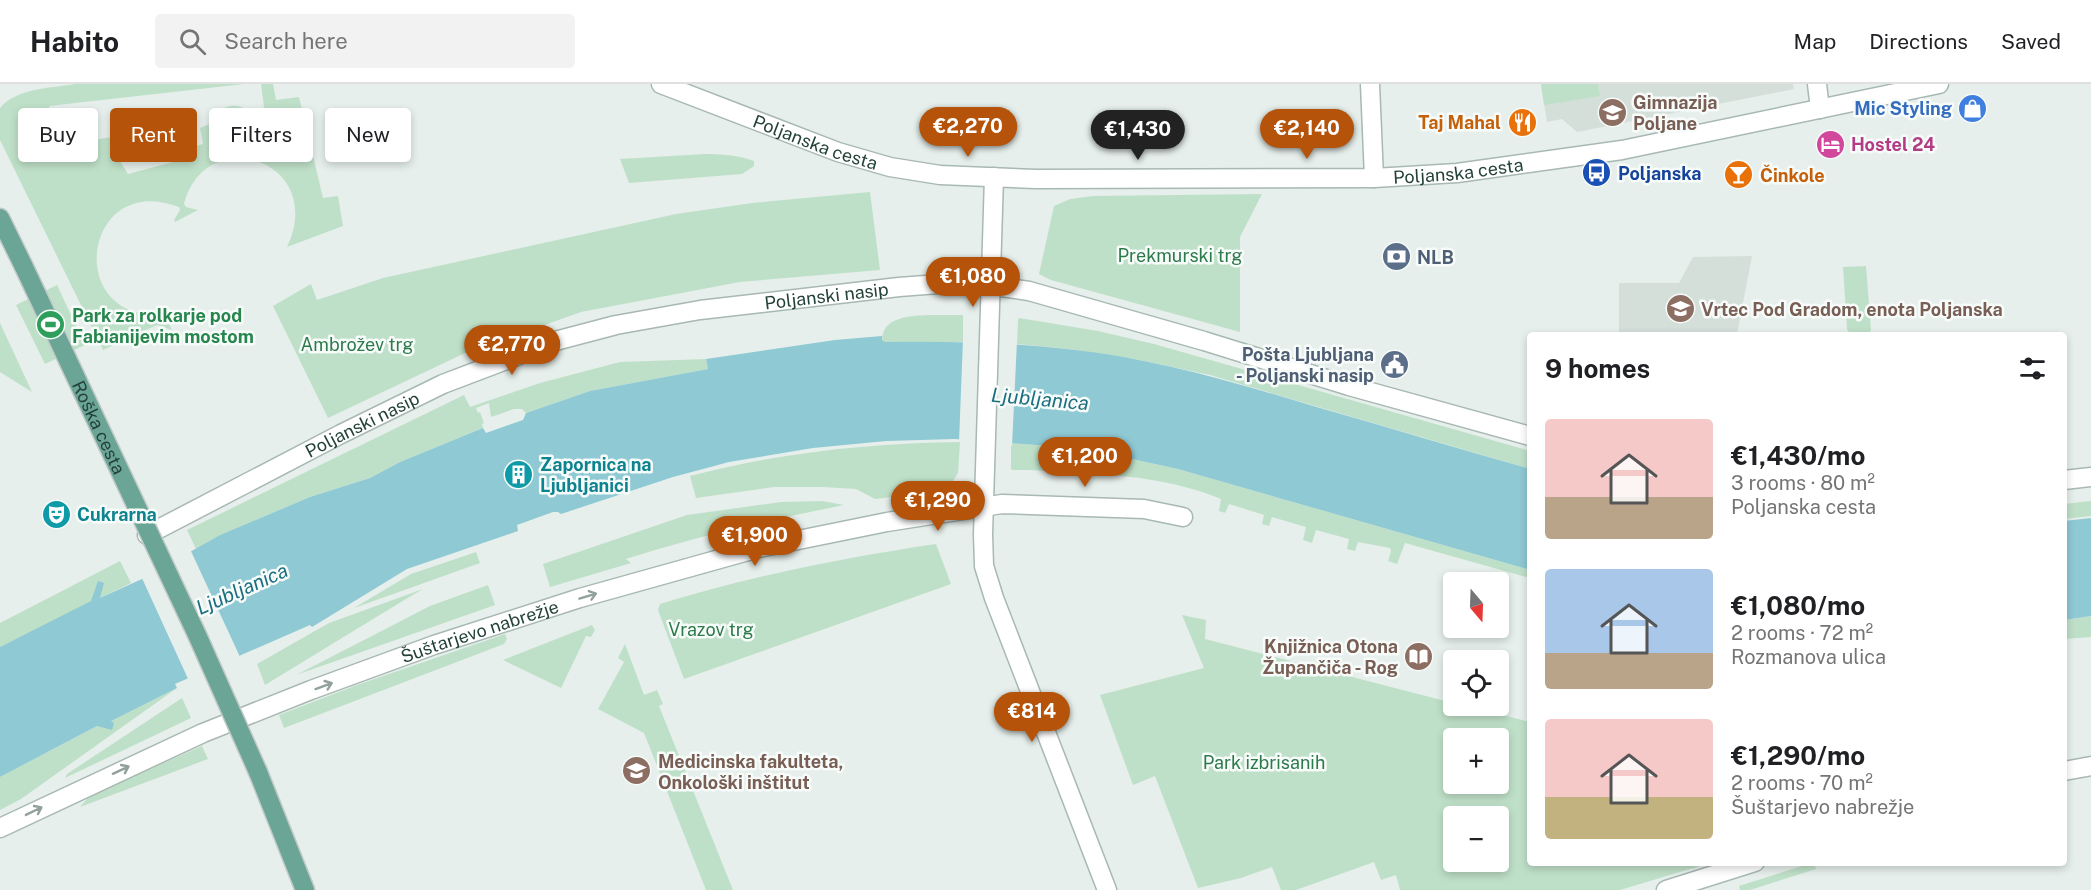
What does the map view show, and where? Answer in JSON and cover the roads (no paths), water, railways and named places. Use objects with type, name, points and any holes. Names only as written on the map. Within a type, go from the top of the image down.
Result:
[{"type":"main road","name":"Roška cesta","points":[[0,218],[198,638],[258,772],[305,890]]},
{"type":"street","name":"Poljanska cesta","points":[[660,84],[863,160],[940,175],[1036,179],[1374,178],[1456,173],[1622,150],[1939,84]]},
{"type":"street","points":[[1370,84],[1374,178]]},
{"type":"street","points":[[1817,84],[1820,109]]},
{"type":"street","points":[[994,177],[982,549],[989,584],[1107,890]]},
{"type":"street","name":"Poljanski nasip","points":[[147,535],[443,384],[559,340],[616,325],[700,310],[965,282],[1029,291],[1204,341],[1349,386],[1527,435]]},
{"type":"street","points":[[2067,480],[2091,477]]},
{"type":"street","name":"Šuštarjevo nabrežje","points":[[0,828],[142,761],[269,706],[434,645],[617,587],[759,548],[887,522],[1018,504],[1144,509],[1183,517]]},
{"type":"street","points":[[2068,770],[2091,766]]},
{"type":"street","points":[[1666,890],[1742,866]]},
{"type":"water","name":"Ljubljanica","points":[[882,336],[885,342],[976,342],[1044,347],[1132,358],[1195,372],[1527,468],[1527,569],[1178,469],[1118,456],[1063,447],[955,439],[886,441],[813,448],[729,462],[673,477],[561,514],[553,512],[517,525],[518,531],[407,569],[312,627],[310,625],[175,684],[177,688],[111,721],[114,723],[112,730],[97,726],[0,777],[0,647],[91,601],[98,581],[104,583],[100,598],[142,579],[220,535],[310,497],[370,478],[400,462],[483,428],[486,433],[523,420],[526,413],[590,391],[708,369],[706,359],[835,340]]},
{"type":"water","points":[[2091,518],[2091,616],[2067,620],[2067,521]]},
{"type":"place","name":"Mic Styling","points":[[1973,108]]},
{"type":"place","name":"Gimnazija Poljane","points":[[1612,112]]},
{"type":"place","name":"Taj Mahal","points":[[1522,122]]},
{"type":"place","name":"Hostel 24","points":[[1830,144]]},
{"type":"place","name":"Poljanska","points":[[1597,173]]},
{"type":"place","name":"Činkole","points":[[1739,175]]},
{"type":"place","name":"NLB","points":[[1396,257]]},
{"type":"place","name":"Vrtec Pod Gradom, enota Poljanska","points":[[1680,309]]},
{"type":"place","name":"Park za rolkarje pod Fabianijevim mostom","points":[[51,325]]},
{"type":"place","name":"Pošta Ljubljana - Poljanski nasip","points":[[1395,364]]},
{"type":"place","name":"Zapornica na Ljubljanici","points":[[519,474]]},
{"type":"place","name":"Cukrarna","points":[[56,514]]},
{"type":"place","name":"Knjižnica Otona Župančiča - Rog","points":[[1419,656]]},
{"type":"place","name":"Medicinska fakulteta, Onkološki inštitut","points":[[637,771]]},
{"type":"park label","name":"Prekmurski trg","points":[[1180,255]]},
{"type":"park label","name":"Ambrožev trg","points":[[357,344]]},
{"type":"park label","name":"Vrazov trg","points":[[711,629]]},
{"type":"park label","name":"Park izbrisanih","points":[[1264,762]]}]
